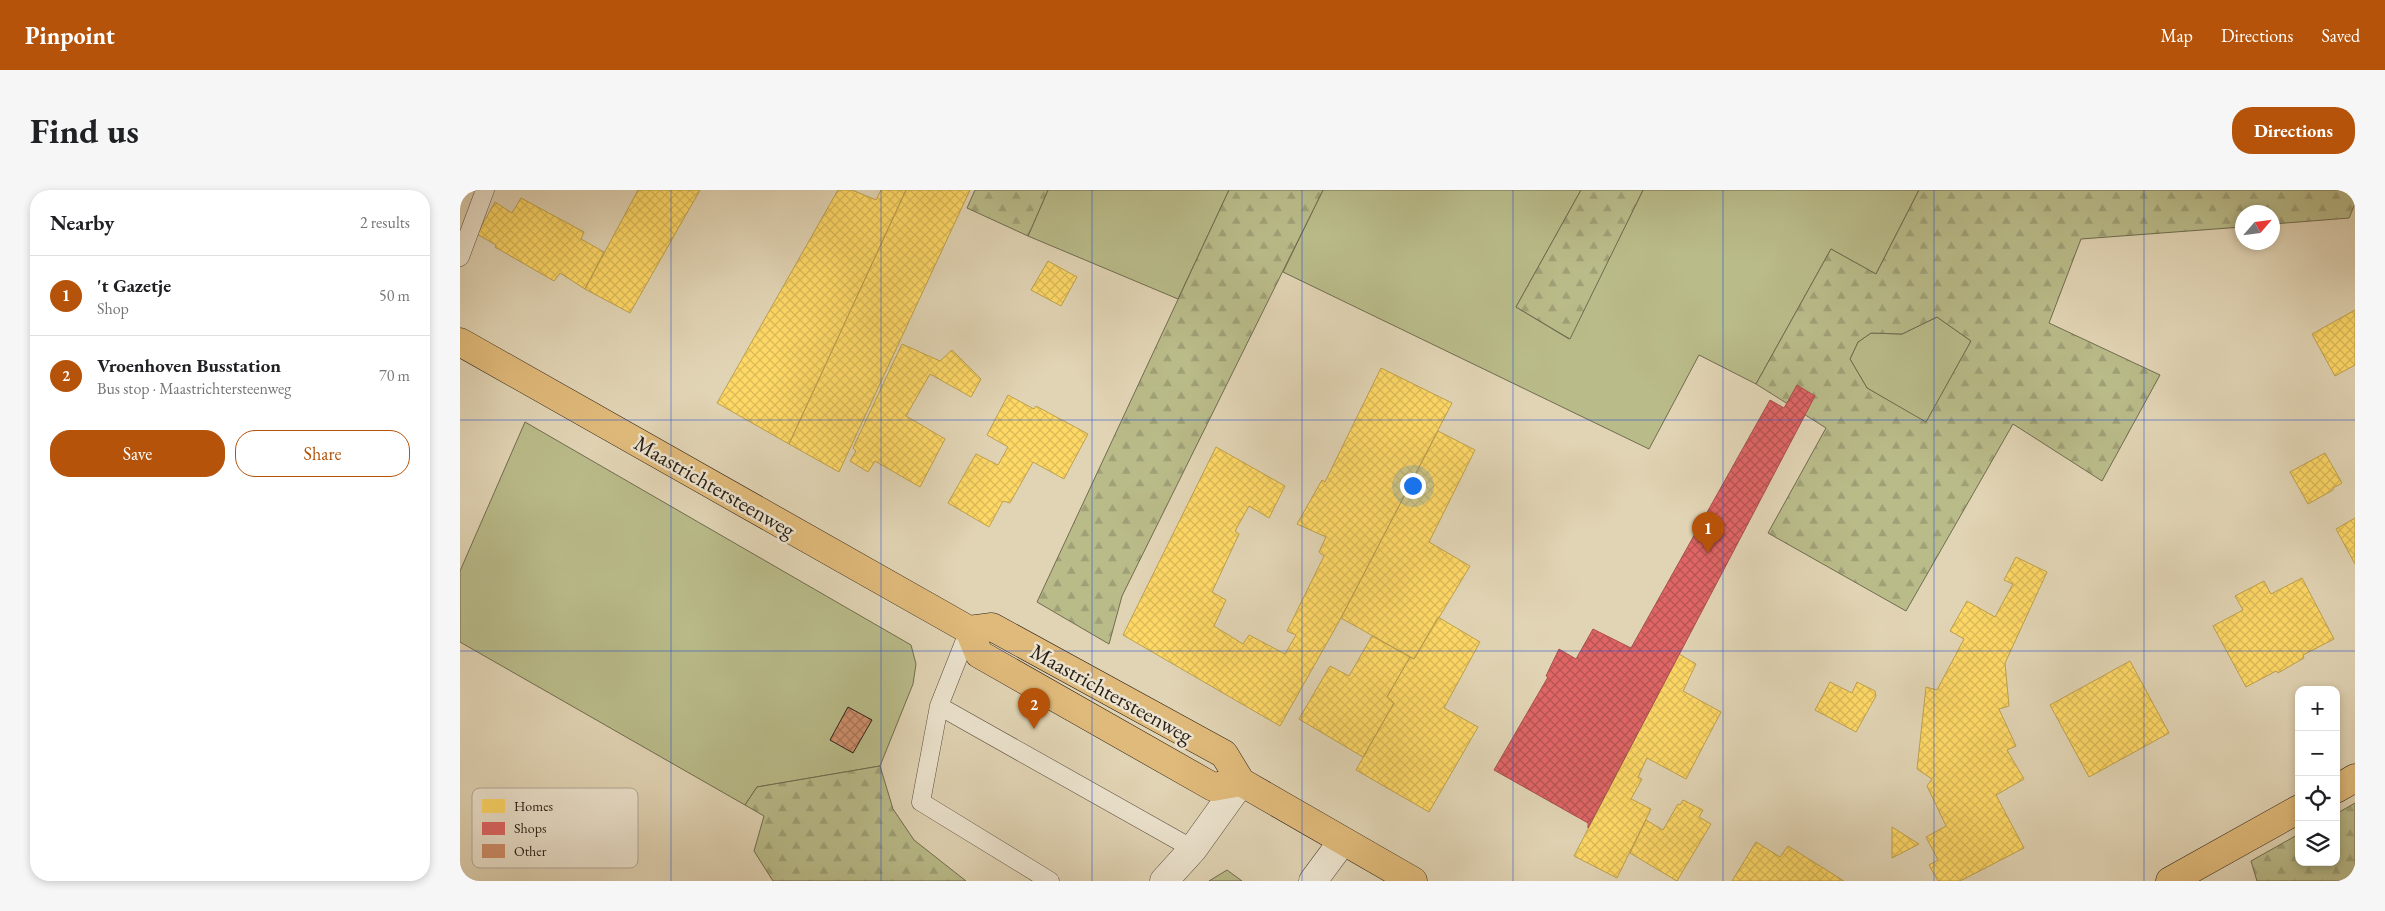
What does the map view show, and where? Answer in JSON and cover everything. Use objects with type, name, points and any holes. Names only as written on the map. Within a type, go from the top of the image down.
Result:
[{"type":"main road","name":"Maastrichtersteenweg","points":[[460,342],[969,630],[979,654],[1213,787],[1241,782]]},
{"type":"main road","points":[[2340,786],[2355,778]]},
{"type":"main road","points":[[1241,782],[1412,881]]},
{"type":"main road","points":[[2170,881],[2295,812]]},
{"type":"street","points":[[1164,881],[1193,849],[1241,782]]},
{"type":"street","points":[[1313,881],[1342,842]]},
{"type":"lane","points":[[460,257],[485,190]]},
{"type":"lane","points":[[969,630],[939,706],[921,802],[1050,881]]},
{"type":"lane","points":[[939,706],[1193,849]]},
{"type":"green space","points":[[975,190],[1048,190],[1028,236],[967,208]]},
{"type":"green space","points":[[1048,190],[1229,190],[1178,299],[1028,236]]},
{"type":"green space","points":[[1229,190],[1323,190],[1122,596],[1109,644],[1037,602]]},
{"type":"green space","points":[[1323,190],[1581,190],[1516,307],[1569,339],[1643,190],[1919,190],[1876,274],[1831,249],[1756,384],[1699,355],[1649,449],[1283,272]]},
{"type":"green space","points":[[1581,190],[1643,190],[1570,339],[1516,307]]},
{"type":"green space","points":[[1919,190],[2355,190],[2355,204],[2349,218],[2280,223],[2280,205],[2235,205],[2235,228],[2081,239],[2049,323],[2160,375],[2102,481],[2013,424],[1906,611],[1768,533],[1826,428],[1756,384],[1831,249],[1876,274]],"holes":[[[1937,317],[1971,341],[1926,422],[1867,388],[1850,359],[1858,342],[1871,333],[1902,334]]]},
{"type":"green space","points":[[1937,317],[1971,341],[1926,423],[1867,388],[1850,359],[1858,342],[1871,333],[1902,334]]},
{"type":"green space","points":[[525,422],[911,645],[916,664],[913,684],[880,766],[757,787],[745,805],[460,642],[460,571]]},
{"type":"green space","points":[[880,766],[893,809],[914,840],[966,881],[773,881],[754,851],[764,816],[745,805],[757,787]]},
{"type":"green space","points":[[2355,803],[2355,881],[2257,881],[2251,861],[2295,836],[2295,866],[2340,866],[2340,812]]},
{"type":"green space","points":[[1227,870],[1242,881],[1209,881]]},
{"type":"building: Homes","points":[[638,190],[700,190],[630,313],[585,289]]},
{"type":"building: Homes","points":[[838,190],[852,190],[876,200],[881,190],[906,190],[789,444],[717,403]]},
{"type":"building: Homes","points":[[906,190],[970,190],[839,472],[789,444]]},
{"type":"building: Homes","points":[[521,198],[584,232],[581,239],[604,252],[585,289],[560,273],[554,281],[495,247],[496,245],[477,234],[495,202],[512,213]]},
{"type":"building: Homes","points":[[1048,261],[1077,277],[1061,306],[1031,290]]},
{"type":"building: Homes","points":[[2355,310],[2355,365],[2335,376],[2312,334]]},
{"type":"building: Homes","points":[[902,344],[940,361],[952,350],[981,379],[971,397],[930,374],[906,416],[945,439],[920,487],[875,461],[868,472],[850,461],[856,451],[853,448]]},
{"type":"building: Homes","points":[[1381,368],[1452,403],[1341,618],[1280,726],[1123,635],[1216,447],[1285,486],[1269,518],[1249,506],[1235,531],[1239,534],[1212,592],[1226,600],[1214,626],[1243,644],[1249,635],[1285,654],[1296,635],[1287,631],[1324,556],[1319,552],[1326,537],[1297,524],[1322,480],[1325,482]]},
{"type":"building: Homes","points":[[1008,395],[1034,409],[1036,406],[1088,434],[1064,479],[1033,462],[1010,503],[1003,501],[989,527],[948,503],[976,454],[998,465],[1008,447],[987,435]]},
{"type":"building: Homes","points":[[1438,431],[1475,450],[1429,542],[1470,566],[1414,659],[1341,618]]},
{"type":"building: Homes","points":[[2325,453],[2342,483],[2308,504],[2290,472]]},
{"type":"building: Homes","points":[[2355,518],[2355,564],[2336,529]]},
{"type":"building: Homes","points":[[2016,557],[2047,572],[2005,663],[2009,706],[1999,709],[2016,746],[2007,750],[2024,779],[1996,795],[2024,848],[1960,881],[1938,881],[1929,865],[1938,860],[1926,837],[1946,826],[1927,786],[1932,779],[1917,769],[1926,687],[1937,690],[1964,639],[1950,631],[1967,601],[1995,617],[2013,584],[2004,580]]},
{"type":"building: Homes","points":[[2302,578],[2334,639],[2303,655],[2304,658],[2278,673],[2276,671],[2246,687],[2213,626],[2243,610],[2235,596],[2264,581],[2271,594]]},
{"type":"building: Homes","points":[[1438,617],[1480,642],[1444,708],[1478,727],[1429,812],[1356,770],[1394,703],[1387,697],[1410,657],[1414,659]]},
{"type":"building: Homes","points":[[1372,636],[1410,657],[1387,697],[1394,703],[1363,757],[1299,719],[1330,666],[1349,676]]},
{"type":"building: Homes","points":[[1679,654],[1696,664],[1683,691],[1721,712],[1686,779],[1647,758],[1638,777],[1642,779],[1631,799],[1651,809],[1617,878],[1574,856]]},
{"type":"building: Homes","points":[[2130,661],[2169,733],[2089,777],[2050,705]]},
{"type":"building: Homes","points":[[1830,682],[1852,693],[1857,682],[1875,691],[1876,696],[1856,732],[1815,710]]},
{"type":"building: Homes","points":[[1683,800],[1703,810],[1699,817],[1711,824],[1677,881],[1630,853],[1646,820],[1663,830],[1678,804],[1680,805]]},
{"type":"building: Homes","points":[[1892,827],[1919,844],[1892,858]]},
{"type":"building: Homes","points":[[1756,842],[1780,857],[1788,846],[1844,881],[1732,881]]},
{"type":"building: Shops","points":[[1797,385],[1815,396],[1588,828],[1588,823],[1494,770],[1548,677],[1546,676],[1559,649],[1576,659],[1593,629],[1631,648],[1770,400],[1784,408]]},
{"type":"building: Other","points":[[848,707],[872,720],[853,753],[830,740]]},
{"type":"place","name":"'t Gazetje","points":[[1708,553]]},
{"type":"place","name":"Vroenhoven Busstation","points":[[1034,729]]}]
